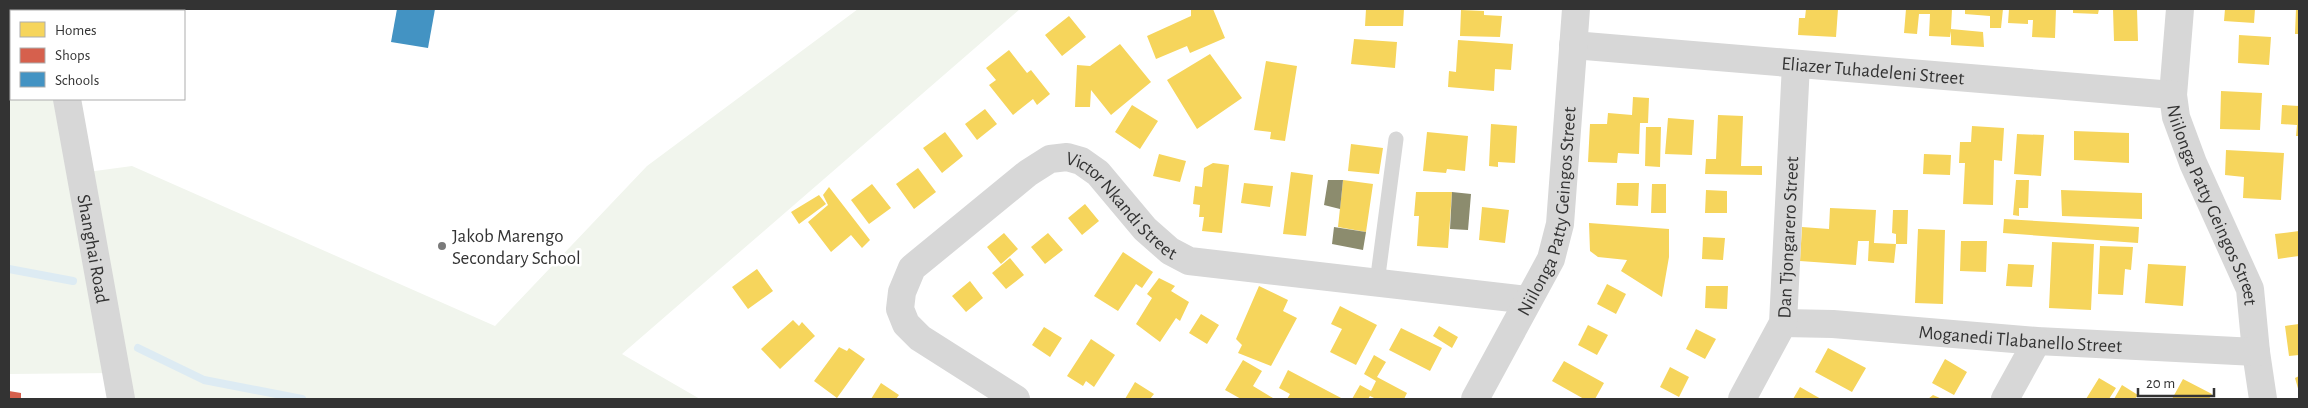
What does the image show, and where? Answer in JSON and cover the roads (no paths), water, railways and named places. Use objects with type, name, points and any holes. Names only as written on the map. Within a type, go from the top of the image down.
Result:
[{"type":"street","name":"Niilonga Patty Geingos Street","points":[[1475,399],[1551,259],[1560,224],[1576,9]]},
{"type":"street","name":"Niilonga Patty Geingos Street","points":[[2180,9],[2173,95],[2180,134],[2250,289],[2263,399]]},
{"type":"street","name":"Eliazer Tuhadeleni Street","points":[[1573,45],[2173,95]]},
{"type":"street","name":"Dan Tjongarero Street","points":[[1742,399],[1783,323],[1796,64]]},
{"type":"street","name":"Shanghai Road","points":[[67,100],[121,399]]},
{"type":"street","name":"Victor Nkandi Street","points":[[1016,399],[920,338],[906,324],[900,309],[902,292],[912,268],[1028,173],[1050,159],[1066,158],[1081,161],[1098,173],[1144,229],[1170,251],[1189,260],[1528,300]]},
{"type":"street","name":"Moganedi Tlabanello Street","points":[[1783,323],[1833,324],[2037,341],[2256,352]]},
{"type":"street","points":[[2005,399],[2037,341]]},
{"type":"lane","points":[[1377,283],[1396,139]]},
{"type":"waterway","points":[[9,269],[73,281]]},
{"type":"waterway","points":[[138,348],[204,380],[302,399]]},
{"type":"place","name":"Jakob Marengo Secondary School","points":[[442,246]]}]
